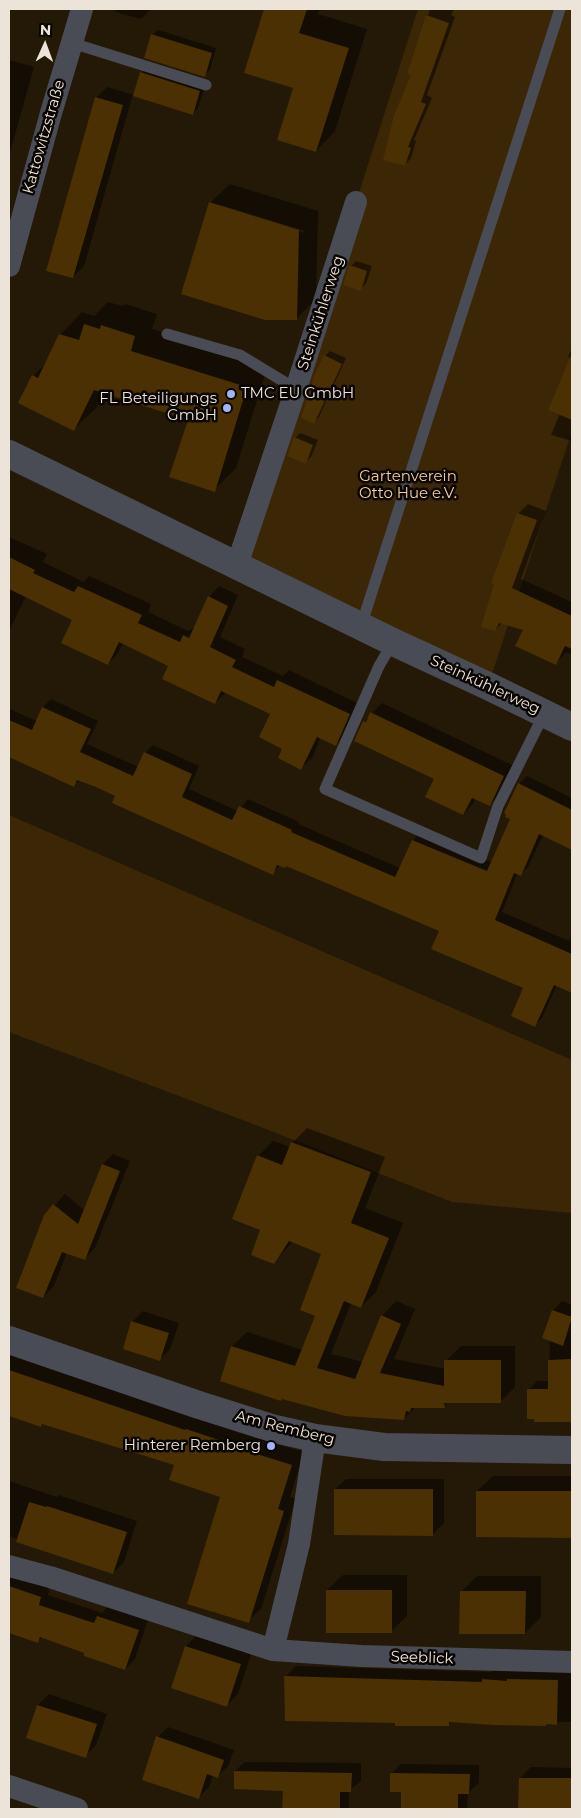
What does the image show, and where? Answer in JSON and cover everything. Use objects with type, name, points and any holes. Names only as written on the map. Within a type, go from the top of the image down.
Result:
[{"type":"street","name":"Kattowitzstraße","points":[[9,266],[45,133],[82,9]]},
{"type":"street","name":"Steinkühlerweg","points":[[236,565],[296,389],[356,202]]},
{"type":"street","name":"Steinkühlerweg","points":[[9,454],[393,642],[572,727]]},
{"type":"street","name":"Am Remberg","points":[[9,1340],[228,1414],[275,1429],[315,1438],[384,1447],[572,1450]]},
{"type":"street","points":[[272,1650],[299,1544],[315,1438]]},
{"type":"street","name":"Seeblick","points":[[9,1566],[50,1577],[272,1650],[361,1656],[572,1662]]},
{"type":"street","points":[[9,1786],[77,1809]]},
{"type":"lane","points":[[361,626],[560,9]]},
{"type":"lane","points":[[72,43],[206,85]]},
{"type":"lane","points":[[167,334],[240,354],[296,389]]},
{"type":"lane","points":[[393,642],[379,666],[324,789],[481,858],[498,806],[544,713]]},
{"type":"green space","name":"Gartenverein Otto Hue e.V.","points":[[418,9],[572,9],[572,431],[488,686],[237,565]]},
{"type":"green space","points":[[9,815],[572,1060],[572,1213],[452,1202],[248,1122],[9,1032]]},
{"type":"building","points":[[264,9],[307,9],[299,33],[349,48],[316,152],[277,140],[293,88],[244,73]]},
{"type":"building","points":[[426,15],[449,23],[421,102],[426,104],[408,147],[411,148],[405,166],[383,160],[394,115],[411,75],[407,74]]},
{"type":"building","points":[[151,34],[212,53],[205,77],[144,58]]},
{"type":"building","points":[[140,72],[200,91],[193,115],[133,96]]},
{"type":"building","points":[[95,97],[123,105],[73,278],[46,271]]},
{"type":"building","points":[[209,202],[299,230],[297,320],[265,320],[181,294]]},
{"type":"building","points":[[349,265],[367,271],[361,291],[343,285]]},
{"type":"building","points":[[84,324],[100,329],[101,325],[135,336],[131,351],[247,387],[215,492],[169,477],[188,420],[94,390],[74,431],[18,403],[32,375],[38,378],[59,334],[79,340]]},
{"type":"building","points":[[572,353],[572,420],[548,410]]},
{"type":"building","points":[[324,355],[342,364],[314,424],[301,418],[314,376]]},
{"type":"building","points":[[294,437],[313,445],[306,464],[287,456]]},
{"type":"building","points":[[517,513],[537,520],[512,588],[572,616],[572,649],[565,646],[556,665],[515,646],[523,630],[499,623],[495,631],[481,627],[494,584],[491,583]]},
{"type":"building","points":[[9,557],[35,570],[33,573],[74,592],[78,586],[142,615],[138,623],[180,642],[183,635],[189,638],[208,596],[228,606],[210,647],[236,660],[232,667],[274,687],[277,680],[350,714],[336,746],[317,737],[301,770],[278,758],[282,749],[259,737],[270,714],[221,691],[215,704],[162,679],[168,666],[119,642],[108,665],[61,643],[72,620],[9,589]]},
{"type":"building","points":[[42,707],[91,729],[80,752],[133,776],[144,752],[192,774],[182,797],[232,820],[239,806],[292,830],[291,832],[395,877],[412,840],[487,871],[510,819],[505,817],[506,814],[504,813],[518,783],[572,810],[572,850],[539,834],[521,876],[514,873],[495,920],[572,954],[572,993],[554,985],[535,1027],[511,1016],[523,988],[431,949],[439,931],[286,866],[285,868],[277,865],[273,875],[112,803],[115,796],[96,787],[77,780],[74,787],[9,757],[9,720],[32,730]]},
{"type":"building","points":[[370,712],[504,776],[490,806],[472,798],[463,815],[425,797],[434,779],[354,741],[363,721],[366,722]]},
{"type":"building","points":[[291,1142],[371,1172],[351,1223],[389,1238],[361,1308],[344,1301],[317,1368],[355,1379],[381,1315],[401,1324],[380,1373],[444,1386],[444,1360],[501,1360],[501,1403],[444,1403],[445,1408],[411,1408],[410,1412],[406,1411],[404,1420],[345,1416],[282,1399],[281,1401],[220,1381],[231,1346],[295,1366],[315,1316],[300,1310],[321,1254],[289,1241],[274,1264],[251,1255],[260,1230],[232,1219],[257,1155],[282,1165]]},
{"type":"building","points":[[102,1164],[120,1171],[85,1260],[62,1252],[43,1298],[16,1288],[44,1215],[53,1204],[78,1224]]},
{"type":"building","points":[[552,1310],[572,1317],[563,1346],[542,1338]]},
{"type":"building","points":[[131,1321],[169,1333],[160,1361],[123,1349]]},
{"type":"building","points":[[572,1359],[572,1422],[534,1422],[534,1419],[527,1419],[527,1389],[548,1389],[548,1360]]},
{"type":"building","points":[[9,1370],[292,1465],[278,1509],[284,1511],[249,1623],[187,1604],[220,1497],[169,1480],[174,1465],[42,1424],[41,1427],[9,1416]]},
{"type":"building","points":[[334,1489],[433,1489],[433,1536],[334,1535]]},
{"type":"building","points":[[476,1491],[572,1491],[572,1538],[476,1537]]},
{"type":"building","points":[[29,1502],[127,1532],[113,1574],[16,1542]]},
{"type":"building","points":[[9,1586],[41,1597],[39,1605],[94,1623],[97,1616],[139,1630],[125,1670],[84,1656],[84,1653],[40,1637],[38,1643],[9,1633]]},
{"type":"building","points":[[326,1590],[392,1590],[392,1633],[326,1633]]},
{"type":"building","points":[[460,1591],[526,1591],[525,1634],[459,1634]]},
{"type":"building","points":[[185,1646],[241,1664],[227,1707],[171,1688]]},
{"type":"building","points":[[284,1676],[482,1682],[482,1679],[507,1681],[507,1679],[558,1680],[557,1725],[493,1725],[449,1722],[449,1726],[395,1726],[395,1723],[285,1721]]},
{"type":"building","points":[[37,1705],[97,1724],[86,1758],[26,1738]]},
{"type":"building","points":[[156,1736],[224,1760],[218,1778],[207,1774],[199,1799],[142,1780]]},
{"type":"building","points":[[234,1771],[352,1773],[351,1792],[340,1792],[340,1809],[282,1809],[283,1791],[234,1789]]},
{"type":"building","points":[[390,1773],[470,1774],[469,1794],[458,1794],[458,1809],[401,1809],[401,1792],[390,1792]]},
{"type":"building","points":[[519,1778],[572,1778],[572,1809],[518,1809]]},
{"type":"place","name":"TMC EU GmbH","points":[[231,394]]},
{"type":"place","name":"FL Beteiligungs GmbH","points":[[227,408]]},
{"type":"place","name":"Hinterer Remberg","points":[[271,1446]]}]
